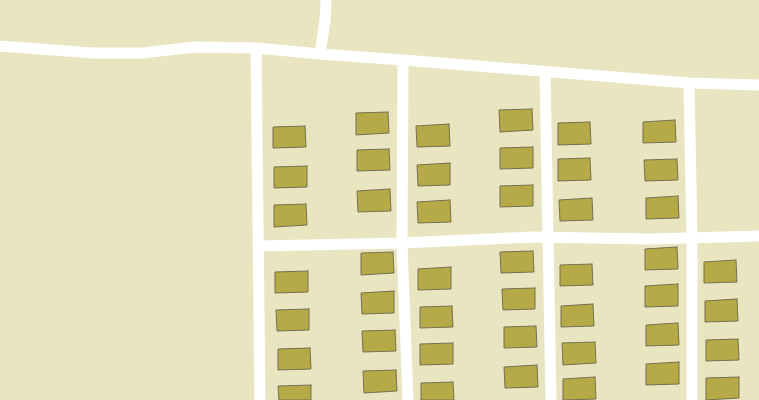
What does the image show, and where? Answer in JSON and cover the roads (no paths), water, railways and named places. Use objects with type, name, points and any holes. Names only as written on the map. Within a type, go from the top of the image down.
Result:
[{"type":"street","points":[[320,54],[325,21],[326,0]]},
{"type":"street","points":[[0,46],[93,53],[142,53],[196,47],[256,48],[689,83],[759,85]]},
{"type":"street","points":[[256,48],[260,400]]},
{"type":"street","points":[[403,60],[402,243],[408,400]]},
{"type":"street","points":[[545,72],[550,400]]},
{"type":"street","points":[[689,83],[692,238],[692,400]]},
{"type":"street","points":[[258,246],[402,243],[533,237],[650,239],[759,236]]}]
